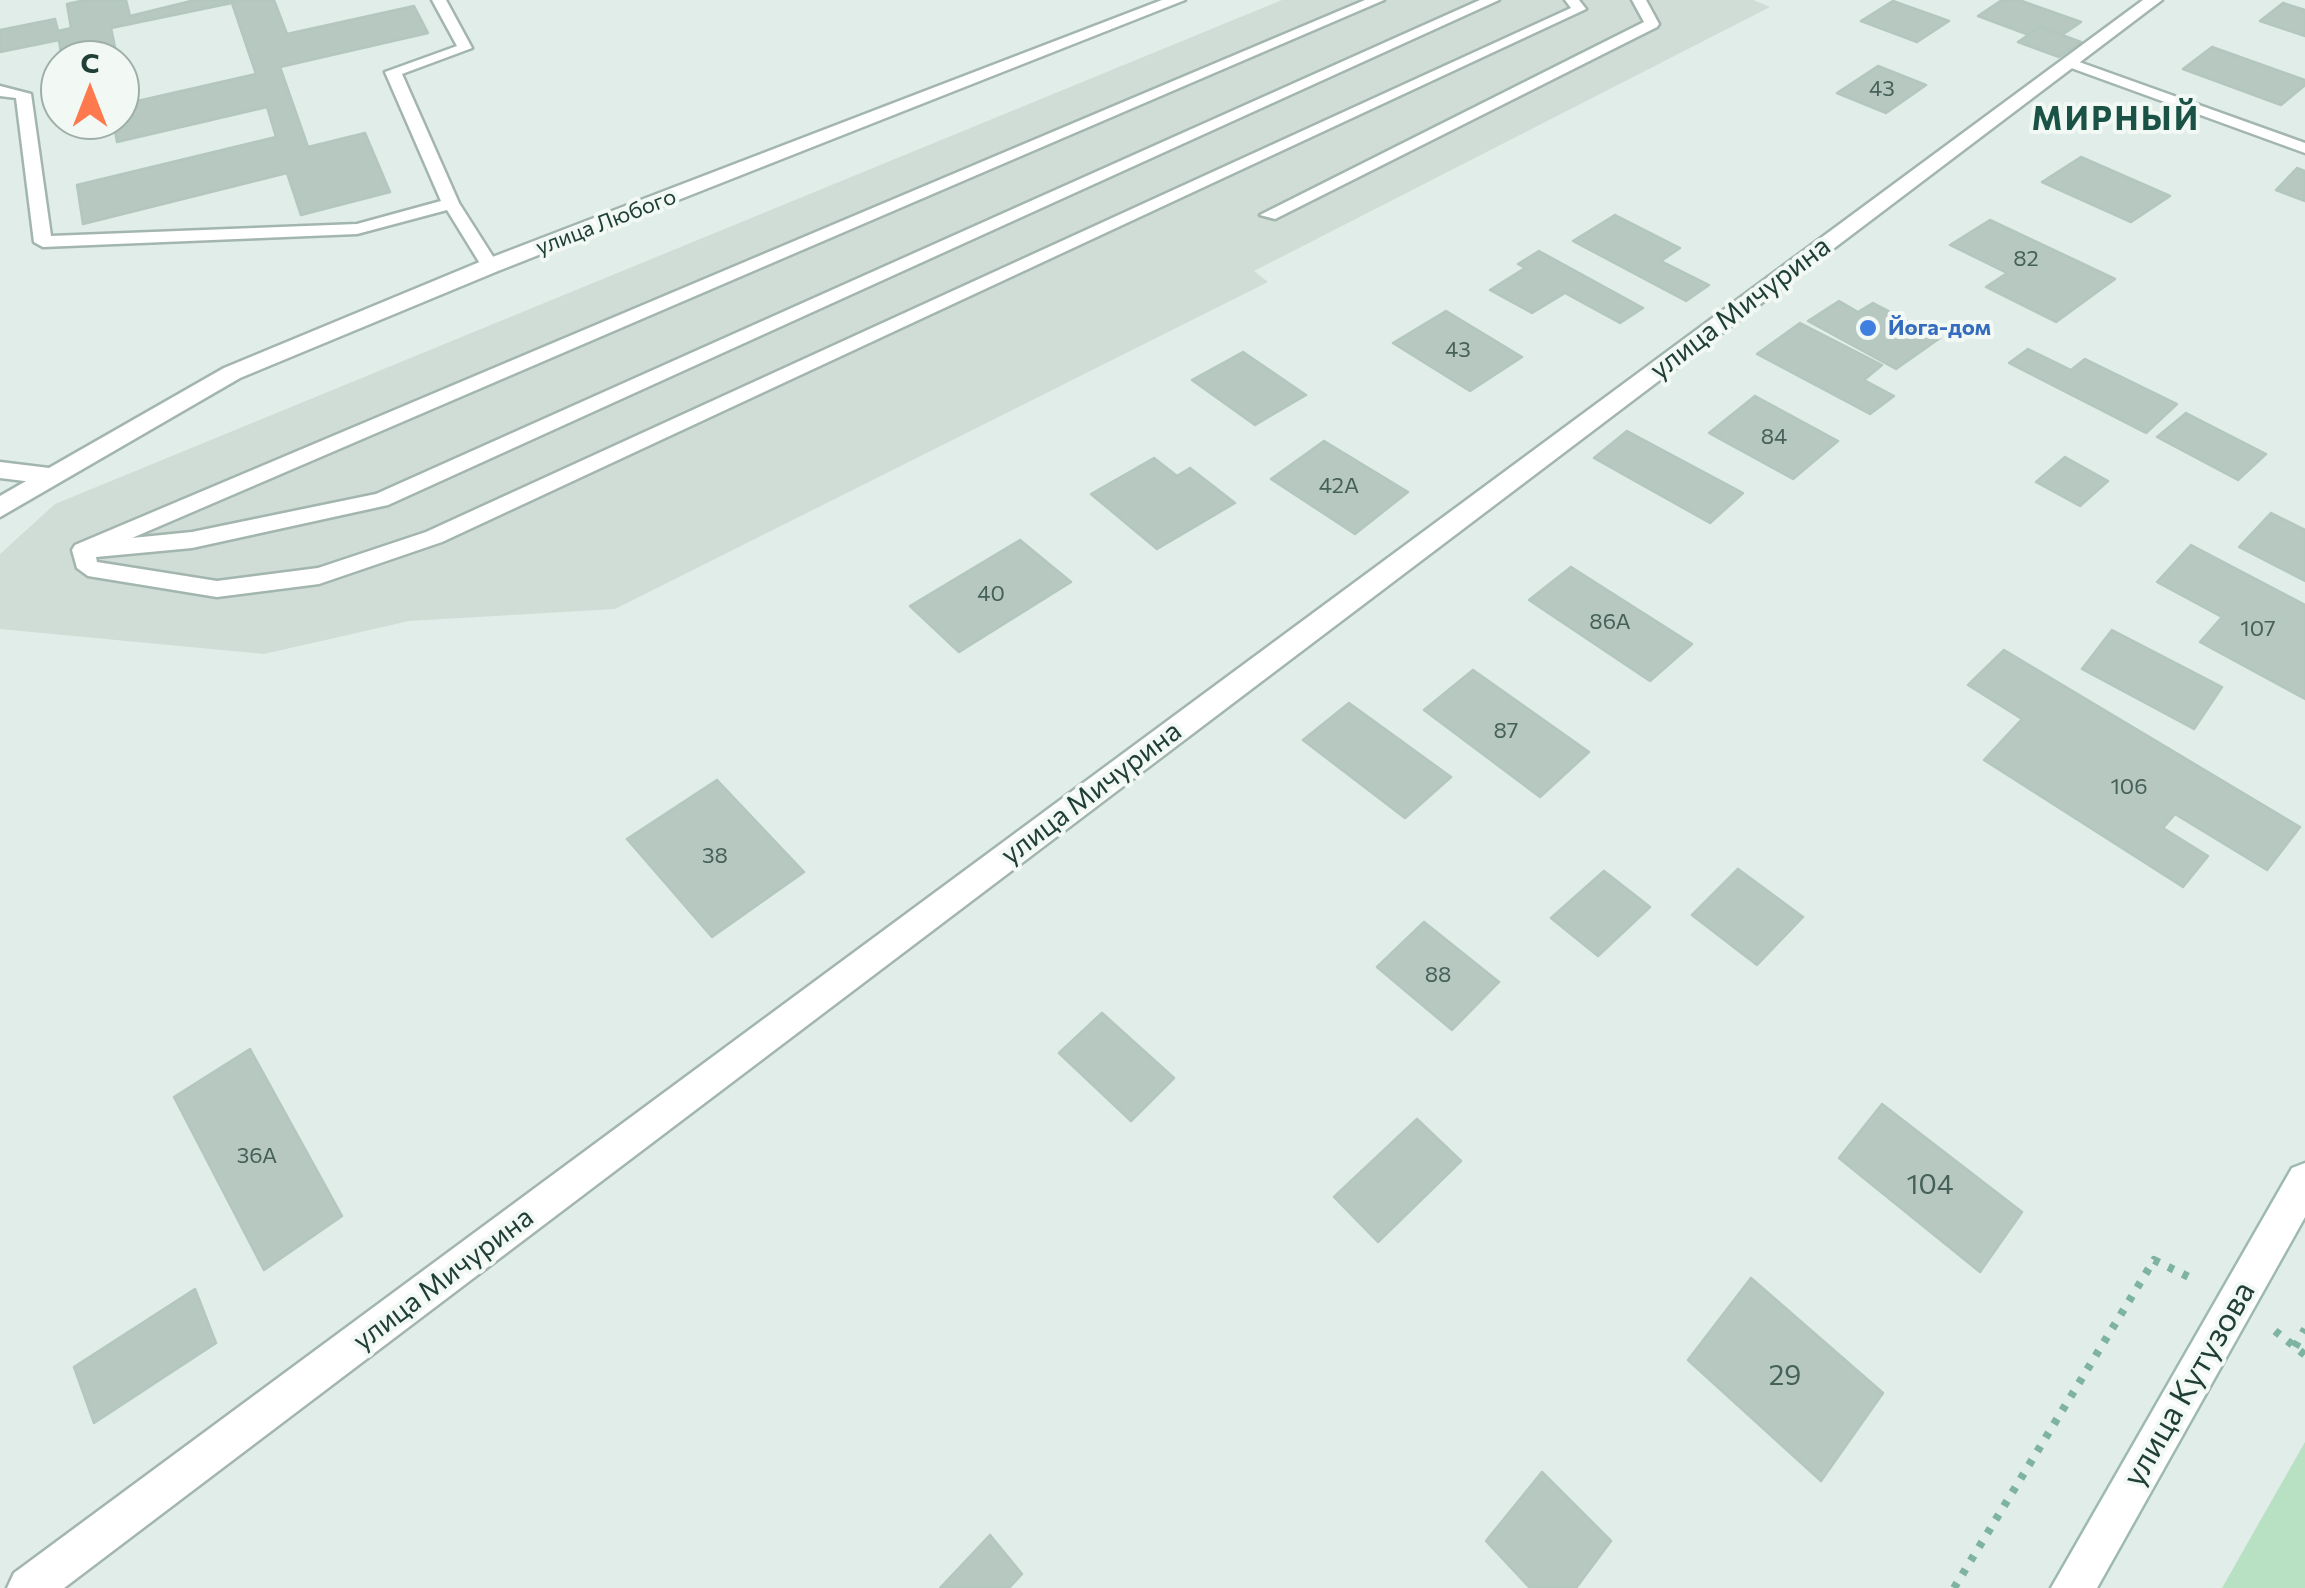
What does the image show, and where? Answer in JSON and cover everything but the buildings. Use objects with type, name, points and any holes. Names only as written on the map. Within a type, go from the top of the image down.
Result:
[{"type":"street","name":"улица Любого","points":[[0,508],[232,373],[490,266],[1177,0]]},
{"type":"street","name":"улица Мичурина","points":[[29,1588],[2154,0]]},
{"type":"street","points":[[0,470],[50,476]]},
{"type":"street","name":"улица Кутузова","points":[[2073,1588],[2305,1181]]},
{"type":"lane","points":[[439,0],[465,48],[393,72],[450,204],[464,220],[490,266]]},
{"type":"lane","points":[[83,550],[1377,0]]},
{"type":"lane","points":[[83,550],[192,540],[380,500],[1492,0]]},
{"type":"lane","points":[[83,550],[88,568],[217,589],[319,576],[434,536],[1579,9],[1572,0]]},
{"type":"lane","points":[[1269,215],[1652,24],[1639,0]]},
{"type":"lane","points":[[2068,62],[2305,148]]},
{"type":"lane","points":[[0,91],[24,94],[43,242],[357,229],[450,204]]},
{"type":"path","points":[[1954,1588],[2154,1260],[2236,1300]]},
{"type":"path","points":[[2305,1329],[2295,1347],[2305,1355]]},
{"type":"shaded area","points":[[1282,0],[1753,0],[1770,7],[1254,271],[1268,282],[615,609],[409,621],[264,654],[0,629],[0,554],[55,504]]},
{"type":"green space","points":[[2305,1442],[2305,1588],[2222,1588]]},
{"type":"place","name":"Йога-дом","points":[[1868,328]]},
{"type":"district","name":"МИРНЫЙ","points":[[2116,119]]}]
